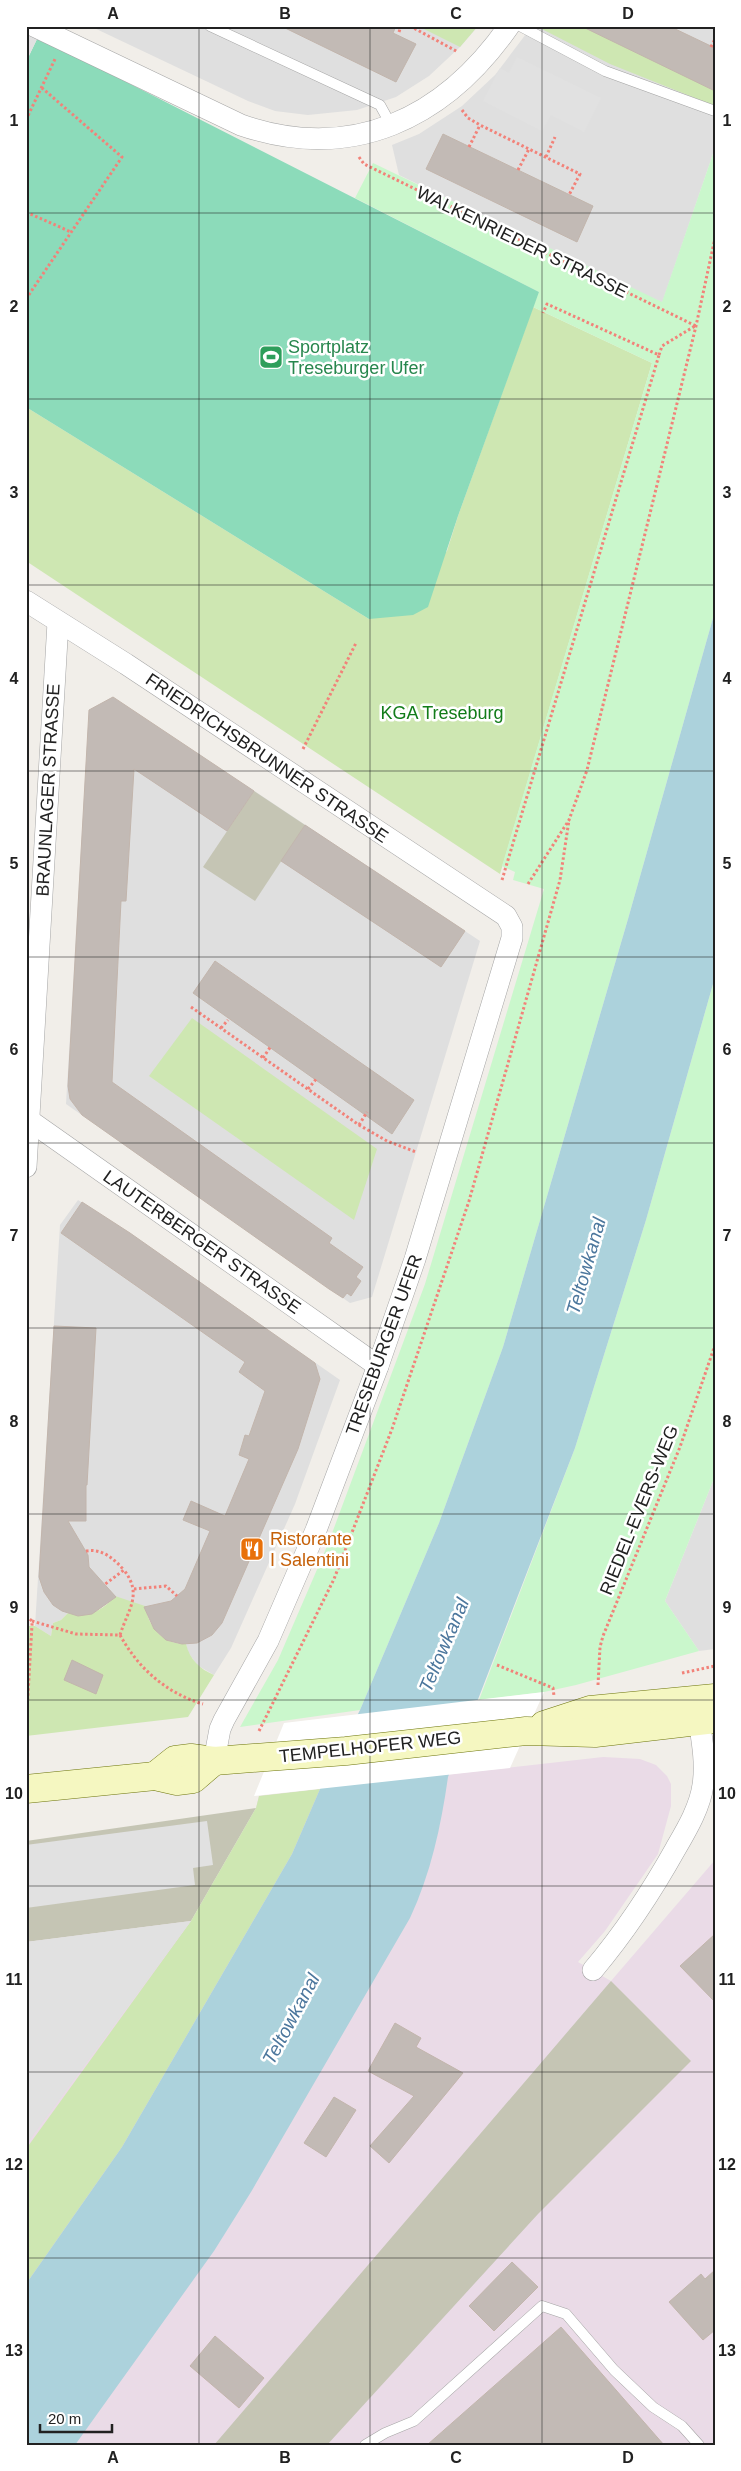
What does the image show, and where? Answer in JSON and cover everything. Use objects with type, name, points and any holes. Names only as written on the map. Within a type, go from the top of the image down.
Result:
[{"type":"street","points":[[34,26],[215,114],[264,132],[315,140],[352,143],[411,117],[448,92],[480,63],[510,26]]},
{"type":"street","name":"FRIEDRICHSBRUNNER STRASSE","points":[[26,601],[134,669],[506,916]]},
{"type":"street","name":"BRAUNLAGER STRASSE","points":[[26,1167],[58,622]]},
{"type":"street","name":"TRESEBURGER UFER","points":[[214,1761],[220,1730],[272,1632],[316,1530],[416,1259],[512,938],[512,927],[506,916]]},
{"type":"street","name":"LAUTERBERGER STRASSE","points":[[28,1119],[378,1366]]},
{"type":"street","points":[[592,1970],[630,1924],[654,1887],[697,1806],[703,1787],[705,1768],[706,1710]]},
{"type":"street","name":"TEMPELHOFER WEG","points":[[214,1761],[346,1751],[526,1730],[595,1733],[706,1710]]},
{"type":"street","points":[[26,1789],[155,1776],[177,1781],[193,1779],[214,1761]]},
{"type":"lane","points":[[210,26],[380,105],[391,125]]},
{"type":"lane","points":[[520,26],[605,71],[715,111]]},
{"type":"lane","points":[[365,2445],[385,2433],[414,2421],[542,2306],[566,2314],[614,2370],[653,2407],[682,2426],[699,2445]]},
{"type":"path","points":[[399,32],[401,26]]},
{"type":"path","points":[[410,26],[462,54]]},
{"type":"path","points":[[711,47],[715,40]]},
{"type":"path","points":[[26,120],[64,41]]},
{"type":"path","points":[[26,299],[122,157],[42,88]]},
{"type":"path","points":[[457,103],[468,118],[480,125],[580,174],[569,195]]},
{"type":"path","points":[[469,147],[480,125]]},
{"type":"path","points":[[546,157],[556,137]]},
{"type":"path","name":"WALKENRIEDER STRASSE","points":[[352,143],[364,164],[696,326]]},
{"type":"path","points":[[518,170],[529,149]]},
{"type":"path","points":[[26,212],[71,232]]},
{"type":"path","points":[[528,884],[569,820],[588,770],[696,326],[715,238]]},
{"type":"path","points":[[543,313],[547,304],[659,355]]},
{"type":"path","points":[[502,880],[662,346],[696,326]]},
{"type":"path","points":[[302,749],[356,643]]},
{"type":"path","points":[[191,1007],[359,1125],[387,1141],[416,1152]]},
{"type":"path","points":[[221,1028],[228,1020]]},
{"type":"path","points":[[264,1058],[271,1046]]},
{"type":"path","points":[[308,1089],[317,1078]]},
{"type":"path","points":[[359,1125],[367,1112]]},
{"type":"path","name":"RIEDEL-EVERS-WEG","points":[[599,1686],[597,1680],[603,1636],[680,1447],[715,1344]]},
{"type":"path","points":[[86,1550],[99,1551],[108,1556],[124,1570],[134,1589],[133,1602],[120,1636],[130,1654],[149,1675],[171,1690],[203,1704]]},
{"type":"path","points":[[104,1585],[124,1570]]},
{"type":"path","points":[[134,1589],[166,1586],[177,1596]]},
{"type":"path","points":[[26,1616],[32,1621],[76,1634],[120,1636]]},
{"type":"path","points":[[26,1729],[27,1682],[32,1621]]},
{"type":"path","points":[[497,1665],[553,1688],[554,1696]]},
{"type":"shaded area","points":[[90,26],[478,26],[460,47],[429,76],[396,97],[357,110],[308,115],[275,111],[248,101]]},
{"type":"shaded area","points":[[532,26],[715,26],[715,148],[662,303],[399,175],[392,145],[419,134],[462,106],[495,75]]},
{"type":"shaded area","points":[[26,32],[38,37],[26,62]]},
{"type":"shaded area","points":[[517,57],[601,98],[584,132],[551,115],[542,131],[483,101],[500,68],[509,73]]},
{"type":"shaded area","points":[[113,697],[480,941],[372,1297],[350,1303],[66,1104],[89,710]]},
{"type":"shaded area","points":[[254,791],[305,825],[255,901],[203,867]]},
{"type":"shaded area","points":[[78,1200],[130,1233],[340,1380],[295,1504],[231,1648],[214,1675],[197,1665],[188,1652],[186,1645],[174,1643],[159,1635],[147,1614],[110,1602],[90,1614],[68,1613],[61,1620],[53,1623],[51,1636],[35,1626],[60,1225]]},
{"type":"shaded area","points":[[715,1476],[715,1649],[699,1651],[665,1601]]},
{"type":"shaded area","points":[[603,1757],[640,1759],[656,1765],[667,1776],[671,1784],[671,1806],[658,1854],[605,1931],[578,1962],[611,1981],[715,1860],[715,2445],[26,2445],[26,1942],[191,1921],[256,1808],[259,1796]]},
{"type":"shaded area","points":[[256,1808],[191,1921],[26,1942],[26,1841]]},
{"type":"shaded area","points":[[207,1821],[213,1865],[193,1868],[195,1885],[26,1908],[26,1845]]},
{"type":"shaded area","points":[[191,1921],[26,2145],[26,1942]]},
{"type":"shaded area","points":[[611,1981],[691,2061],[538,2214],[327,2445],[214,2445]]},
{"type":"green space","points":[[418,26],[478,26],[460,47]]},
{"type":"green space","points":[[536,26],[582,26],[699,80],[699,83],[715,91],[715,106],[610,64]]},
{"type":"green space","name":"Sportplatz Treseburger Ufer","points":[[38,37],[539,292],[458,516],[428,607],[413,615],[369,619],[26,407],[26,62]]},
{"type":"green space","points":[[715,148],[715,611],[628,919],[503,1347],[439,1523],[360,1710],[240,1727],[278,1660],[328,1544],[425,1284],[544,889],[513,880],[515,872],[502,866],[652,363],[533,307],[539,292],[355,198],[373,163],[662,302]]},
{"type":"green space","name":"KGA Treseburg","points":[[533,307],[652,363],[500,874],[26,561],[26,407],[369,619],[447,551]]},
{"type":"green space","points":[[715,977],[715,1476],[665,1601],[699,1651],[576,1685],[544,1692],[479,1700],[575,1448],[646,1220]]},
{"type":"green space","points":[[192,1018],[377,1149],[354,1220],[149,1076]]},
{"type":"green space","points":[[115,1596],[145,1606],[150,1621],[158,1633],[170,1641],[186,1644],[190,1655],[196,1663],[214,1675],[188,1717],[26,1736],[26,1626],[35,1626],[51,1636],[53,1623],[61,1620],[68,1613],[82,1615],[94,1612],[105,1606]]},
{"type":"green space","points":[[320,1789],[292,1854],[122,2147],[26,2284],[26,2149],[191,1921],[256,1808],[259,1796]]},
{"type":"water","name":"Teltowkanal","points":[[715,611],[715,977],[646,1220],[575,1448],[448,1777],[434,1849],[424,1884],[410,1918],[251,2192],[214,2251],[75,2445],[26,2445],[26,2284],[122,2147],[292,1854],[320,1789],[360,1710],[439,1523],[503,1347],[628,919]]},
{"type":"pier","points":[[544,1692],[510,1768],[254,1796],[284,1723]]},
{"type":"building","points":[[281,26],[396,26],[393,33],[416,44],[396,82]]},
{"type":"building","points":[[581,26],[669,26],[715,48],[715,91]]},
{"type":"building","points":[[443,134],[593,206],[577,242],[426,169]]},
{"type":"building","points":[[113,697],[254,791],[227,831],[134,769],[126,901],[121,901],[112,1082],[332,1238],[329,1243],[363,1267],[356,1277],[361,1281],[351,1296],[347,1293],[343,1298],[329,1289],[82,1115],[70,1099],[68,1086],[89,710]]},
{"type":"building","points":[[305,825],[465,931],[441,967],[281,861]]},
{"type":"building","points":[[215,961],[414,1100],[392,1134],[193,993]]},
{"type":"building","points":[[82,1202],[130,1233],[315,1363],[320,1379],[298,1449],[222,1623],[212,1635],[197,1643],[182,1644],[166,1640],[154,1629],[144,1607],[171,1601],[185,1589],[210,1531],[183,1520],[191,1501],[225,1516],[249,1459],[239,1455],[245,1435],[249,1436],[265,1391],[239,1372],[245,1362],[61,1233]]},
{"type":"building","points":[[54,1326],[96,1328],[86,1485],[86,1521],[68,1521],[88,1555],[89,1567],[116,1597],[92,1614],[78,1616],[62,1611],[53,1605],[44,1592],[39,1577]]},
{"type":"building","points":[[72,1660],[103,1675],[96,1694],[64,1680]]},
{"type":"building","points":[[715,1934],[715,2002],[680,1966]]},
{"type":"building","points":[[395,2023],[421,2038],[416,2047],[463,2073],[389,2163],[370,2146],[414,2096],[368,2071]]},
{"type":"building","points":[[334,2097],[356,2110],[326,2157],[304,2143]]},
{"type":"building","points":[[512,2262],[538,2287],[494,2331],[469,2306]]},
{"type":"building","points":[[715,2270],[715,2330],[703,2340],[669,2302],[701,2274],[705,2279]]},
{"type":"building","points":[[561,2327],[664,2445],[427,2445]]},
{"type":"building","points":[[215,2336],[264,2378],[239,2408],[190,2366]]},
{"type":"place","name":"Sportplatz Treseburger Ufer","points":[[271,357]]},
{"type":"place","name":"Ristorante I Salentini","points":[[252,1549]]}]
